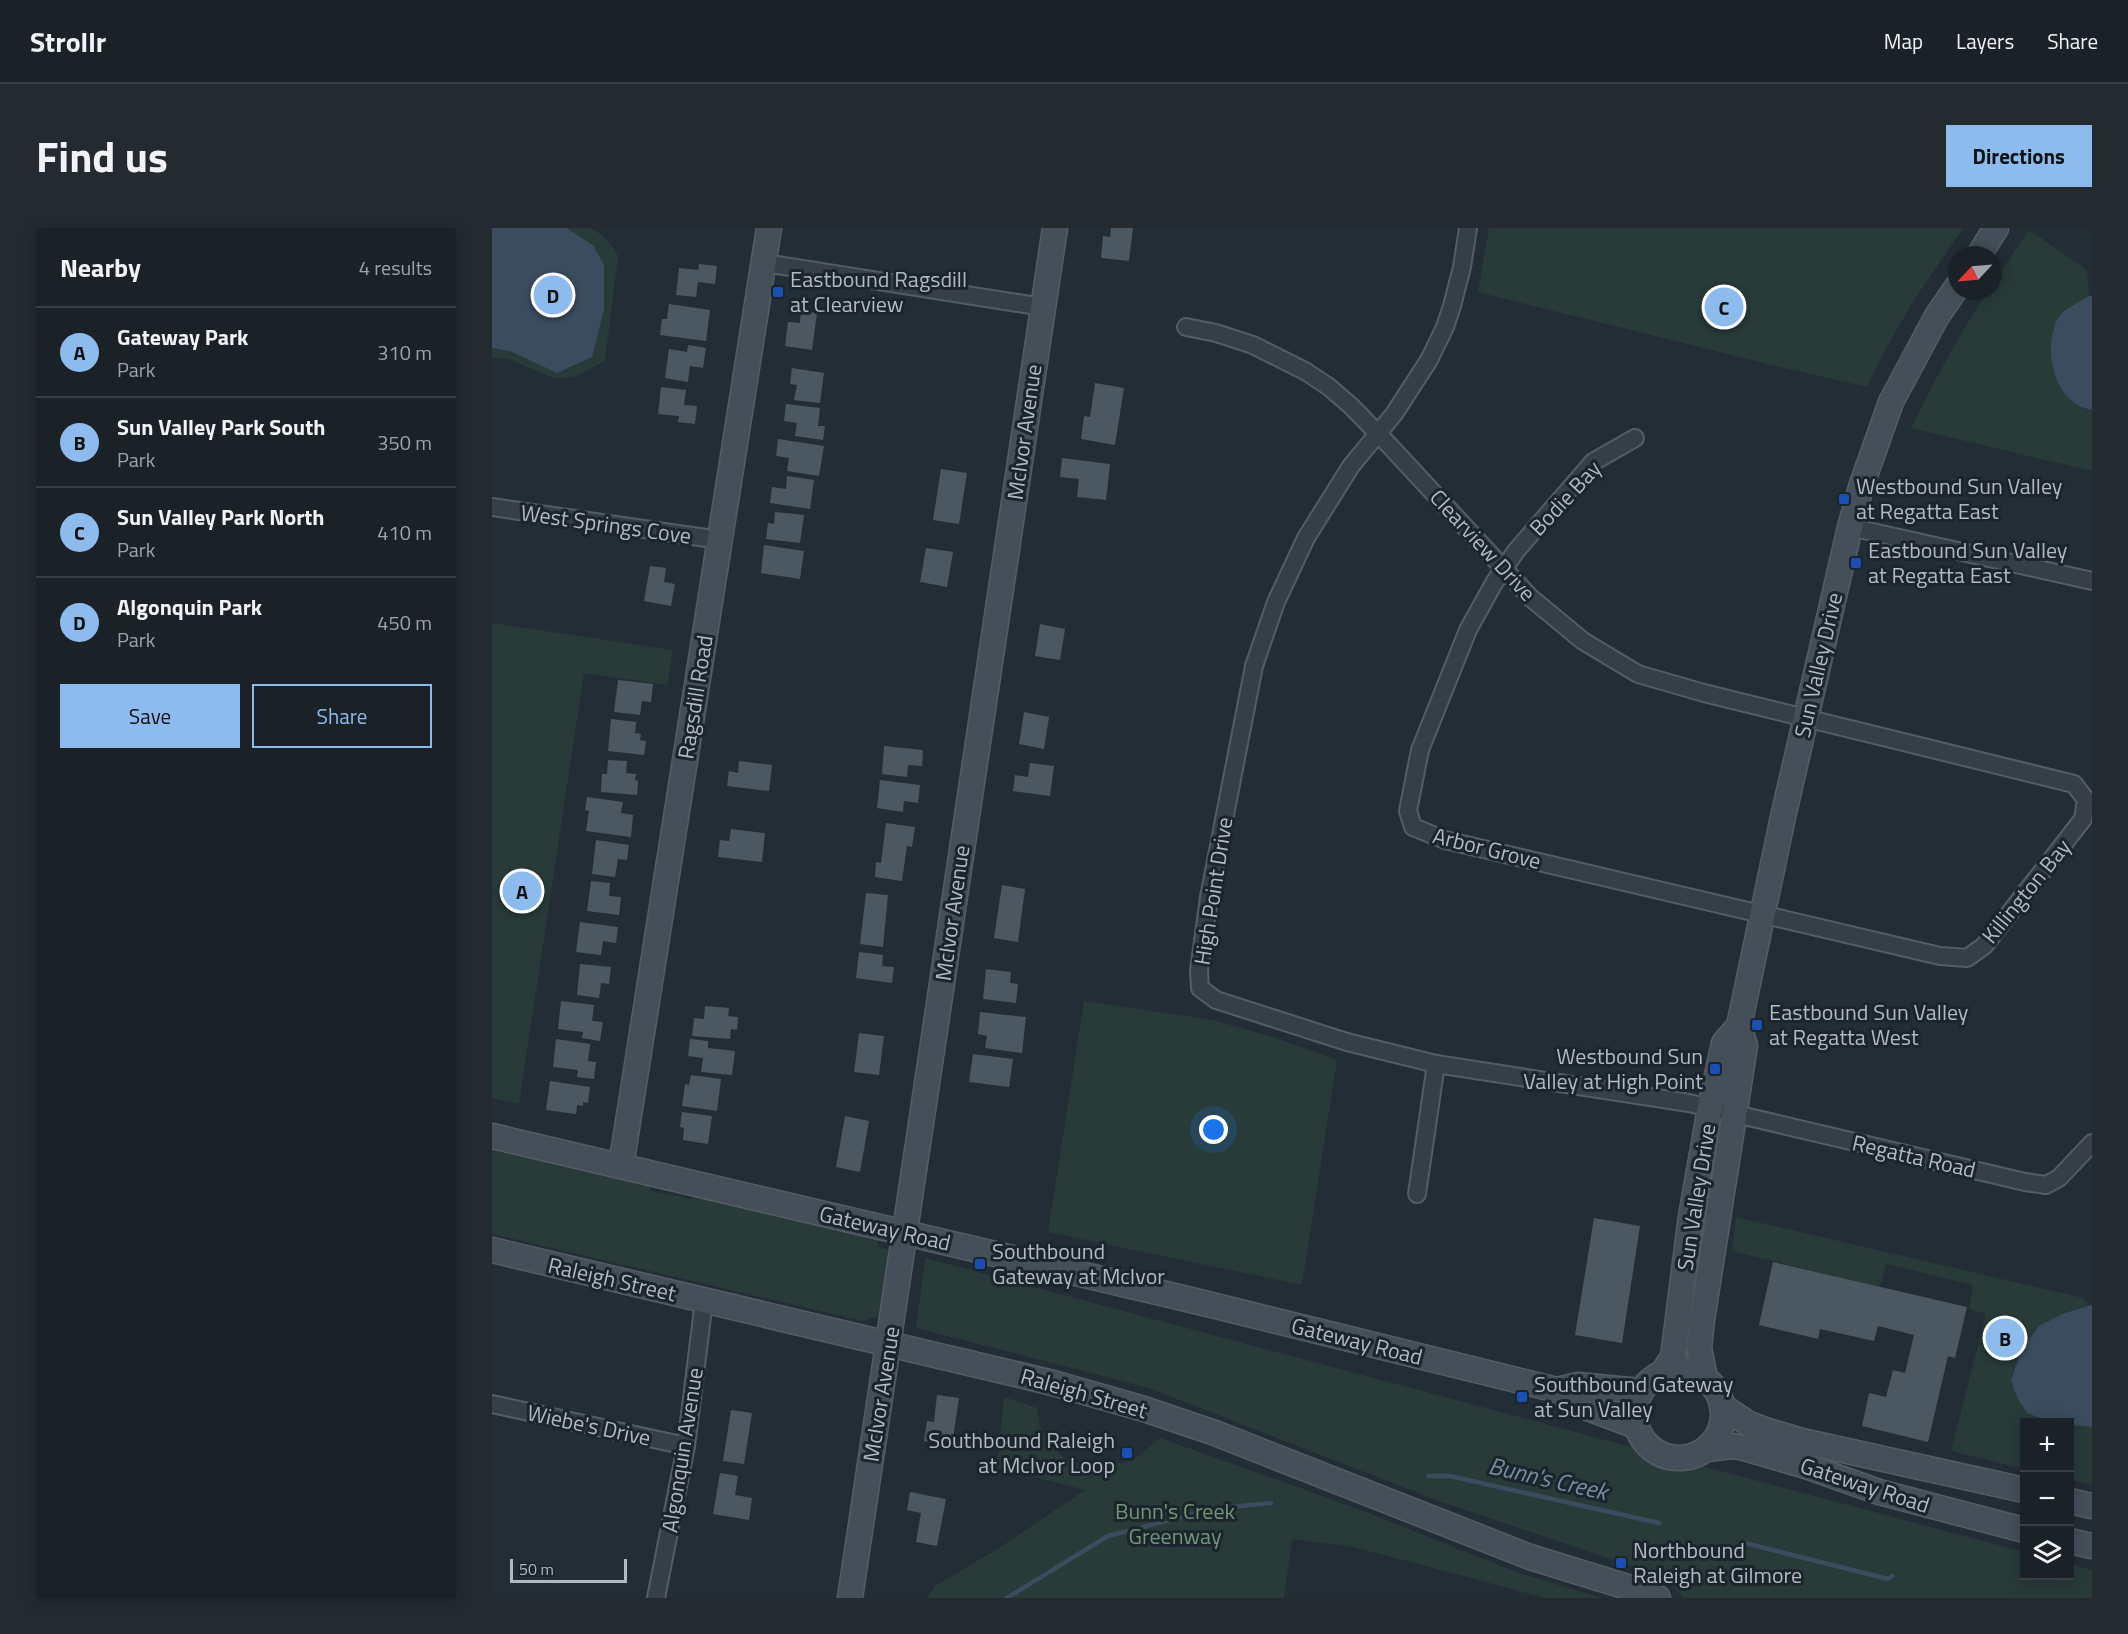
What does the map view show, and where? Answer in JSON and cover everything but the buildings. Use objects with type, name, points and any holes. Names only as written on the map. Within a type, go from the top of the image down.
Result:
[{"type":"street","name":"Ragsdill Road","points":[[621,1166],[770,228]]},
{"type":"street","name":"McIvor Avenue","points":[[850,1598],[1055,228]]},
{"type":"street","points":[[1376,434],[1394,414],[1429,360],[1445,327],[1462,267],[1468,228]]},
{"type":"street","points":[[1984,246],[1996,228]]},
{"type":"street","points":[[765,263],[1042,307]]},
{"type":"street","name":"Sun Valley Drive","points":[[1664,1372],[1673,1357],[1691,1216],[1722,1110],[1745,1046],[1739,1026],[1850,527],[1862,484],[1891,402],[1937,316],[1948,300]]},
{"type":"street","name":"Clearview Drive","points":[[1186,327],[1216,333],[1253,345],[1305,371],[1329,387],[1389,445],[1504,570],[1531,597],[1583,641],[1638,674],[1806,719]]},
{"type":"street","name":"High Point Drive","points":[[1376,434],[1351,465],[1306,538],[1276,602],[1254,666],[1209,897],[1199,970],[1200,988],[1216,1000],[1347,1042],[1436,1064],[1722,1110]]},
{"type":"street","name":"Bodie Bay","points":[[1504,570],[1516,552],[1593,462],[1635,438]]},
{"type":"street","name":"West Springs Cove","points":[[492,507],[720,540]]},
{"type":"street","points":[[1850,527],[2092,581]]},
{"type":"street","name":"Arbor Grove","points":[[1504,570],[1494,583],[1468,630],[1420,750],[1408,811],[1413,827],[1445,840],[1762,915]]},
{"type":"street","name":"Killington Bay","points":[[1762,915],[1940,956],[1966,958],[1984,946],[2083,819],[2086,800],[2074,784],[1806,719]]},
{"type":"street","points":[[1418,1194],[1436,1064]]},
{"type":"street","name":"Sun Valley Drive","points":[[1705,1378],[1699,1347],[1722,1110]]},
{"type":"street","name":"Regatta Road","points":[[1722,1110],[2025,1182],[2046,1185],[2059,1178],[2092,1143]]},
{"type":"street","name":"Gateway Road","points":[[492,1136],[1176,1297],[1557,1390],[1572,1402],[1636,1426],[1649,1447],[1671,1458],[1683,1459],[1695,1456],[1706,1449],[1733,1446],[1744,1448],[1806,1466],[1879,1492],[2020,1529]]},
{"type":"street","name":"Raleigh Street","points":[[492,1250],[1053,1383],[1150,1411],[1225,1437],[1530,1557],[1658,1598]]},
{"type":"street","name":"Algonquin Avenue","points":[[656,1598],[686,1446],[704,1301]]},
{"type":"street","points":[[1636,1426],[1634,1408],[1640,1391],[1654,1377],[1664,1372],[1685,1370],[1705,1378]]},
{"type":"street","name":"Gateway Road","points":[[1705,1378],[1716,1390],[1722,1406],[1749,1424],[1765,1430],[1802,1441],[2020,1489]]},
{"type":"street","name":"Gateway Road","points":[[1557,1390],[1577,1385],[1640,1391]]},
{"type":"street","name":"Wiebe's Drive","points":[[492,1404],[686,1446]]},
{"type":"street","points":[[1706,1449],[1720,1430],[1723,1418],[1722,1406]]},
{"type":"street","points":[[2074,1502],[2092,1506]]},
{"type":"street","points":[[2074,1541],[2092,1546]]},
{"type":"green space","points":[[492,228],[589,228],[610,243],[618,256],[605,361],[574,377],[553,378],[509,359],[492,357]]},
{"type":"green space","points":[[1489,228],[1963,228],[1951,246],[1948,246],[1948,250],[1912,303],[1867,387],[1478,292]]},
{"type":"green space","points":[[2029,230],[2087,270],[2089,296],[2059,316],[2052,350],[2053,371],[2085,409],[2092,410],[2092,471],[1911,428],[1982,300],[2002,300],[2002,270]]},
{"type":"green space","points":[[492,623],[673,650],[667,685],[584,673],[519,1104],[492,1098]]},
{"type":"green space","points":[[1084,1001],[1213,1020],[1276,1038],[1337,1060],[1302,1285],[1048,1232]]},
{"type":"green space","points":[[492,1146],[651,1184],[650,1191],[692,1199],[695,1192],[880,1235],[877,1246],[892,1252],[885,1304],[878,1316],[863,1321],[492,1234]]},
{"type":"green space","points":[[1736,1217],[2083,1298],[2091,1306],[2065,1313],[2011,1381],[2024,1407],[2038,1418],[2020,1418],[2020,1468],[1951,1451],[1986,1314],[1969,1309],[1973,1285],[1886,1264],[1880,1287],[1732,1251]]},
{"type":"green space","points":[[925,1258],[2020,1551],[2020,1580],[2074,1580],[2074,1565],[2092,1570],[2092,1598],[1684,1598],[1661,1576],[1436,1500],[1149,1388],[916,1328]]},
{"type":"green space","name":"Bunn's Creek Greenway","points":[[1004,1397],[1037,1408],[1040,1427],[1051,1445],[1063,1457],[1080,1464],[1098,1466],[1132,1461],[1160,1438],[1353,1507],[1522,1574],[1602,1598],[1546,1598],[1354,1547],[1292,1539],[1284,1598],[927,1598],[935,1586],[999,1548],[1085,1490],[997,1467]]},
{"type":"green space","points":[[2074,1425],[2092,1427],[2092,1485],[2074,1481]]},
{"type":"water","points":[[492,228],[566,228],[593,245],[604,265],[604,309],[592,357],[557,373],[510,351],[492,348]]},
{"type":"water","points":[[2092,296],[2092,410],[2068,397],[2054,373],[2051,359],[2053,331],[2058,318]]},
{"type":"water","points":[[2092,1305],[2092,1427],[2074,1425],[2074,1418],[2039,1418],[2027,1413],[2011,1381],[2021,1351],[2039,1326],[2065,1313]]},
{"type":"waterway","name":"Bunn's Creek","points":[[1428,1476],[1450,1476],[1659,1523]]},
{"type":"waterway","name":"Bunn's Creek","points":[[1007,1598],[1108,1536],[1213,1509],[1271,1503]]},
{"type":"waterway","name":"Bunn's Creek","points":[[1741,1542],[1888,1579],[1892,1576]]},
{"type":"place","name":"Eastbound Ragsdill at Clearview","points":[[778,292]]},
{"type":"place","name":"Algonquin Park","points":[[553,295]]},
{"type":"place","name":"Sun Valley Park North","points":[[1724,307]]},
{"type":"place","name":"Westbound Sun Valley at Regatta East","points":[[1844,499]]},
{"type":"place","name":"Eastbound Sun Valley at Regatta East","points":[[1856,563]]},
{"type":"place","name":"Gateway Park","points":[[522,891]]},
{"type":"place","name":"Eastbound Sun Valley at Regatta West","points":[[1757,1025]]},
{"type":"place","name":"Westbound Sun Valley at High Point","points":[[1715,1069]]},
{"type":"place","name":"Southbound Gateway at McIvor","points":[[980,1264]]},
{"type":"place","name":"Sun Valley Park South","points":[[2005,1338]]},
{"type":"place","name":"Southbound Gateway at Sun Valley","points":[[1522,1397]]},
{"type":"place","name":"Southbound Raleigh at McIvor Loop","points":[[1127,1453]]},
{"type":"place","name":"Northbound Raleigh at Gilmore","points":[[1621,1563]]}]
